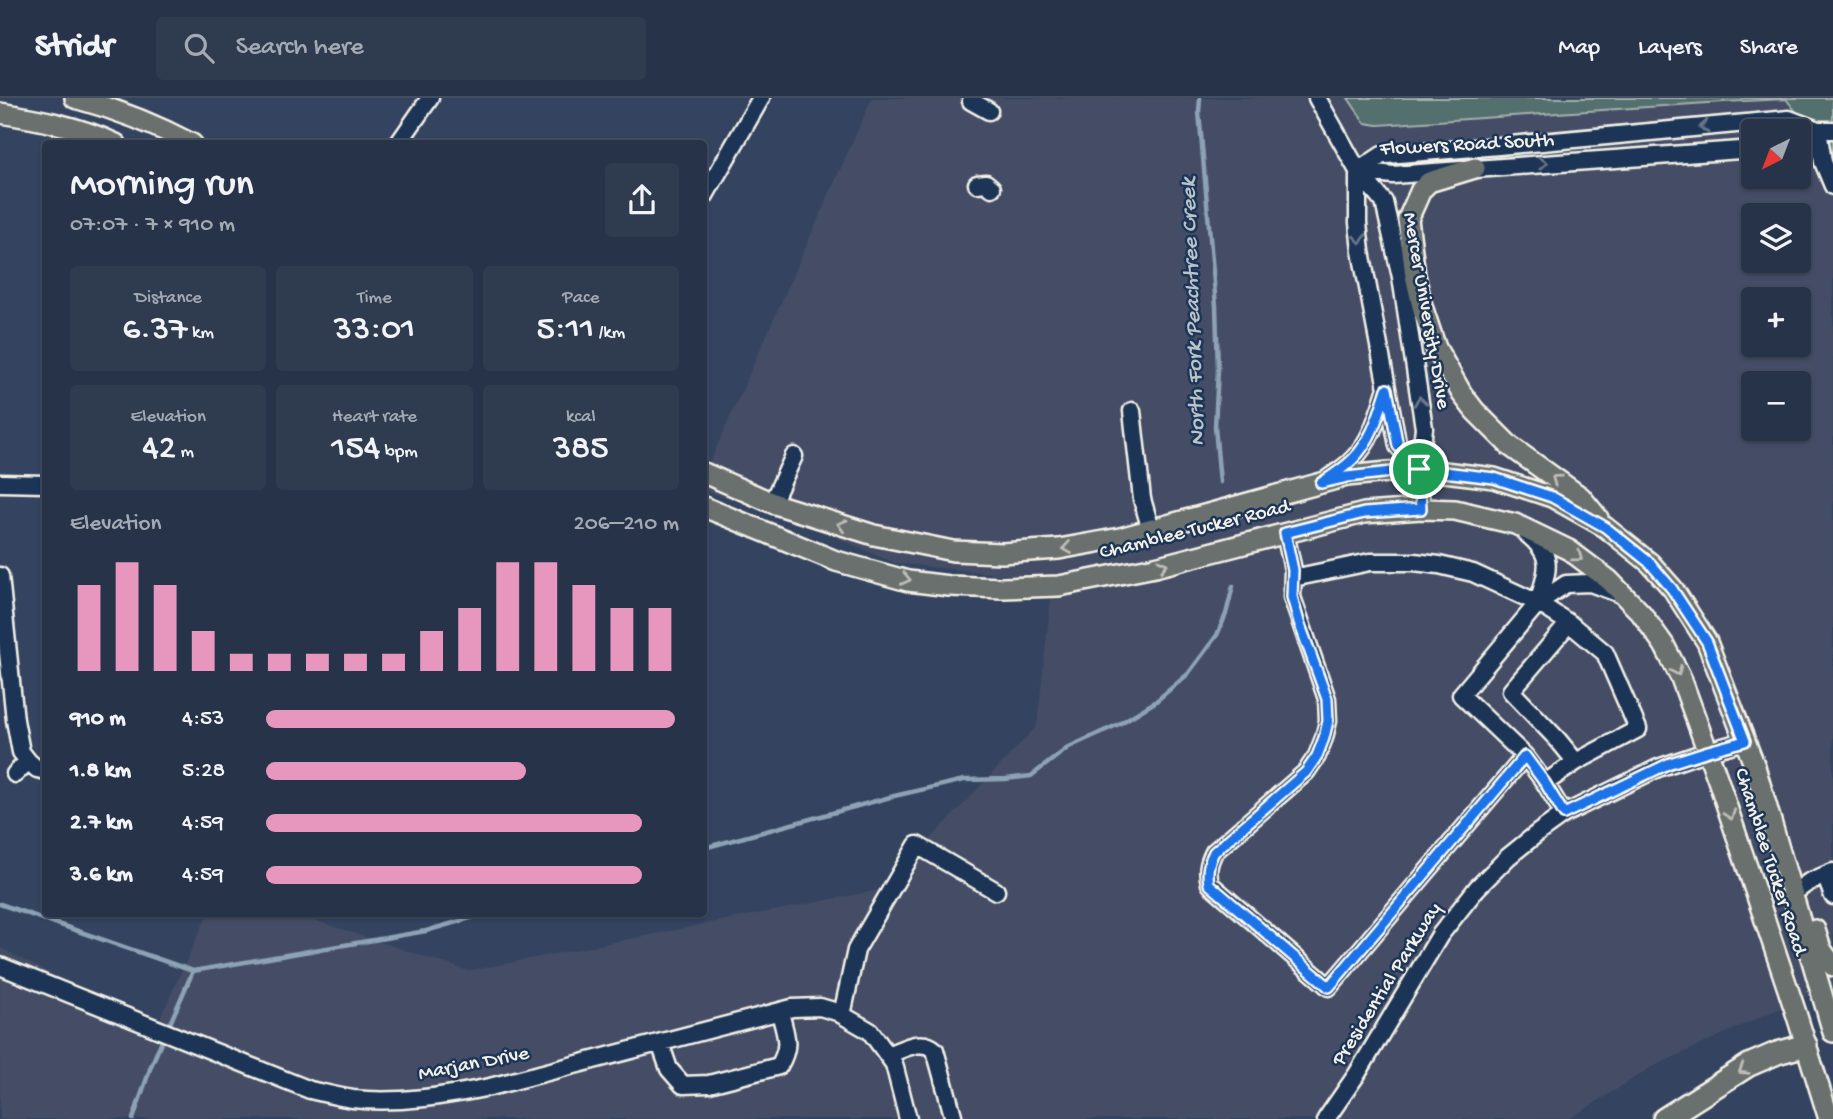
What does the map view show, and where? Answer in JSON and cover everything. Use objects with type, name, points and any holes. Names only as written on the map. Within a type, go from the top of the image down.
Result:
[{"type":"highway","points":[[1664,1119],[1749,1065],[1806,1045]]},
{"type":"main road","points":[[75,98],[157,126],[184,140]]},
{"type":"main road","points":[[0,113],[31,118],[108,140]]},
{"type":"main road","points":[[1475,168],[1429,182],[1421,190],[1408,219],[1415,275],[1436,348],[1462,394],[1475,411],[1510,446],[1581,497],[1605,527]]},
{"type":"main road","name":"Chamblee Tucker Road","points":[[707,474],[772,503],[874,535],[953,551],[1002,553],[1059,549],[1120,538],[1321,483],[1347,477],[1419,469],[1494,478],[1552,497],[1605,527],[1650,563],[1677,596],[1707,642],[1745,741],[1793,893],[1833,1035]]},
{"type":"main road","name":"Chamblee Tucker Road","points":[[707,508],[836,561],[908,580],[949,586],[1003,589],[1059,586],[1155,567],[1364,513],[1421,509],[1455,510],[1515,524],[1569,550],[1609,580],[1641,614],[1664,646],[1681,678],[1708,751],[1827,1111]]},
{"type":"main road","points":[[1793,893],[1810,911],[1821,949],[1833,966]]},
{"type":"main road","points":[[1806,1045],[1833,1035]]},
{"type":"street","points":[[401,140],[430,98]]},
{"type":"street","points":[[707,192],[761,98]]},
{"type":"street","name":"Mercer University Drive","points":[[1317,98],[1357,171],[1384,202],[1396,251],[1424,428],[1419,469],[1421,509]]},
{"type":"street","points":[[971,101],[989,111]]},
{"type":"street","name":"Flowers Road South","points":[[1357,171],[1382,155],[1789,119],[1826,130]]},
{"type":"street","points":[[1826,130],[1823,162],[1833,186]]},
{"type":"street","name":"Flowers Road South","points":[[1357,171],[1393,175],[1741,150]]},
{"type":"street","name":"Mercer University Drive","points":[[1357,171],[1361,251],[1398,446],[1419,469]]},
{"type":"street","points":[[1321,483],[1352,460],[1365,444],[1375,425],[1387,389]]},
{"type":"street","points":[[1132,411],[1142,499],[1151,530]]},
{"type":"street","points":[[772,503],[794,456]]},
{"type":"street","points":[[0,483],[42,484]]},
{"type":"street","points":[[1515,524],[1545,552],[1547,567],[1538,603]]},
{"type":"street","points":[[1285,533],[1293,570],[1292,597],[1327,699],[1328,721],[1317,756],[1306,772],[1214,852],[1207,873],[1209,884],[1329,987],[1525,756]]},
{"type":"street","points":[[1293,578],[1370,562],[1439,565],[1474,573],[1538,603],[1569,623],[1605,653],[1638,729],[1576,762],[1545,783]]},
{"type":"street","points":[[0,576],[15,720],[21,752],[37,769],[42,770]]},
{"type":"street","points":[[1564,814],[1525,756],[1461,695],[1538,603],[1566,584],[1590,583],[1624,596]]},
{"type":"street","points":[[1569,623],[1511,691],[1576,762]]},
{"type":"street","name":"Presidential Parkway","points":[[1326,1119],[1357,1074],[1440,935],[1477,888],[1508,857],[1564,814],[1658,768],[1745,741]]},
{"type":"street","points":[[15,774],[28,761]]},
{"type":"street","points":[[842,1015],[856,950],[917,845],[996,891]]},
{"type":"street","points":[[1793,893],[1809,881],[1829,874],[1833,897]]},
{"type":"street","name":"Marjan Drive","points":[[1,967],[310,1090],[353,1099],[394,1100],[454,1095],[792,1009],[820,1007],[842,1015],[870,1031],[894,1064],[908,1119]]},
{"type":"street","points":[[660,1043],[669,1069],[682,1085],[709,1084],[779,1066],[788,1046],[780,1012]]},
{"type":"street","points":[[887,1055],[923,1043],[930,1045],[935,1050],[954,1119]]},
{"type":"shaded area","points":[[872,98],[1348,98],[1365,123],[1786,99],[1802,119],[1741,119],[1741,189],[1811,189],[1811,130],[1833,158],[1833,992],[1810,994],[1650,1068],[1569,1119],[0,1119],[0,948],[156,1027],[207,917],[304,917],[468,971],[884,889],[1037,726],[1053,580],[895,563],[772,510],[707,492],[707,469]]},
{"type":"green space","points":[[1348,98],[1833,98],[1833,158],[1811,130],[1811,119],[1802,119],[1786,99],[1378,125],[1365,123]]},
{"type":"waterway","name":"North Fork Peachtree Creek","points":[[1200,98],[1216,306],[1218,370],[1215,427],[1220,482]]},
{"type":"waterway","name":"North Fork Peachtree Creek","points":[[707,847],[894,796],[964,780],[1031,776],[1069,747],[1119,724],[1155,702],[1188,674],[1217,635],[1233,586]]},
{"type":"waterway","name":"North Fork Peachtree Creek","points":[[0,904],[193,971],[426,931],[474,917]]},
{"type":"waterway","points":[[168,1028],[193,971]]},
{"type":"waterway","points":[[133,1119],[164,1036]]},
{"type":"route","points":[[1419,469],[1347,477],[1321,483],[1352,460],[1365,444],[1375,425],[1387,389],[1398,446],[1419,469],[1421,509],[1364,513],[1285,533],[1293,570],[1292,597],[1327,699],[1328,721],[1317,756],[1306,772],[1214,852],[1207,873],[1209,884],[1329,987],[1525,756],[1564,814],[1670,763],[1745,741],[1707,642],[1672,589],[1650,563],[1605,527],[1552,497],[1494,478],[1419,469]]}]
